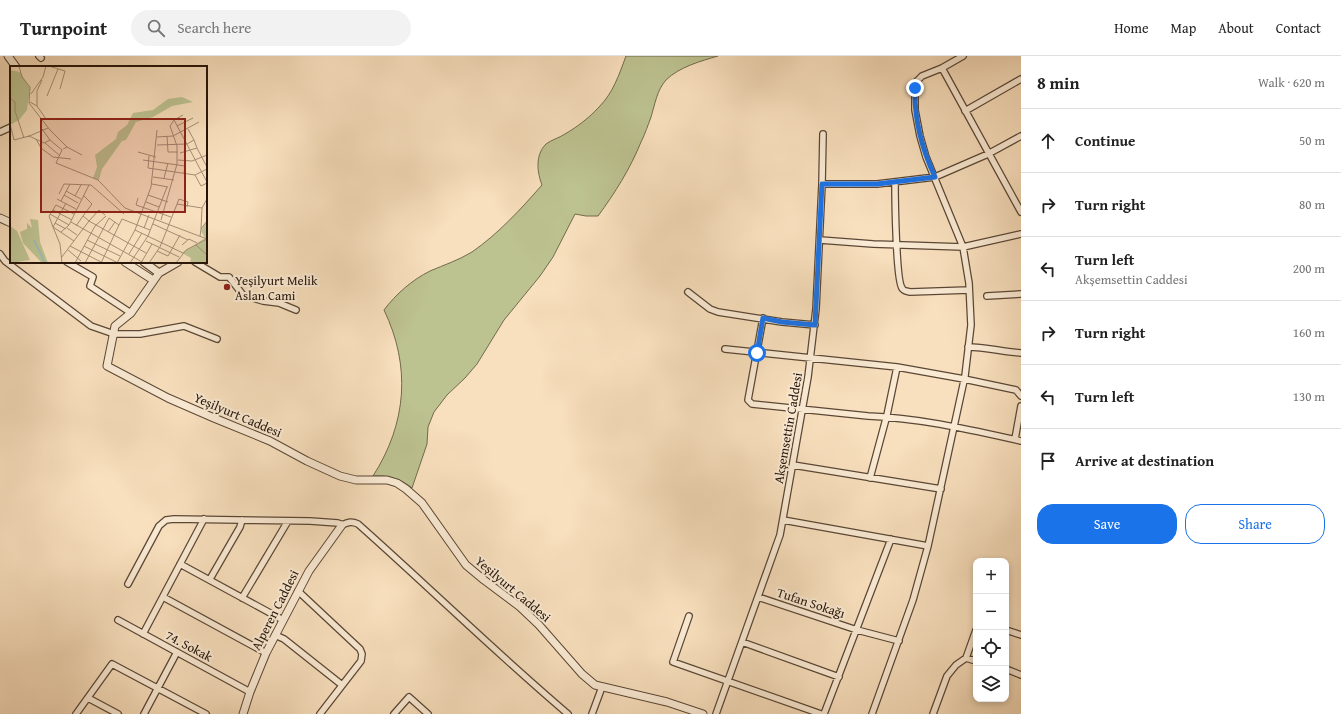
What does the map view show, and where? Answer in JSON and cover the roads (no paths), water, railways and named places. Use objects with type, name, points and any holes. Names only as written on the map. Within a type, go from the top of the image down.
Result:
[{"type":"street","points":[[8,56],[15,66]]},
{"type":"street","points":[[872,714],[913,600],[928,546],[955,427],[964,379],[971,325],[969,290],[963,247],[925,152],[915,110],[915,88],[917,81],[922,76],[942,68],[962,56]]},
{"type":"street","points":[[942,68],[1021,212]]},
{"type":"street","points":[[965,111],[1021,79]]},
{"type":"street","points":[[0,132],[10,128]]},
{"type":"street","name":"Akşemsettin Caddesi","points":[[716,714],[780,535],[783,520],[811,359],[815,325],[820,240],[823,134]]},
{"type":"street","points":[[822,184],[877,184],[935,177],[988,154],[1021,136]]},
{"type":"street","points":[[895,182],[898,275],[902,289],[910,292],[969,290]]},
{"type":"street","points":[[0,218],[10,223]]},
{"type":"street","points":[[820,240],[963,247],[1021,234]]},
{"type":"street","points":[[0,254],[5,262],[91,326],[114,334],[140,334],[184,326],[217,339]]},
{"type":"street","points":[[69,263],[93,277],[90,286],[131,312]]},
{"type":"street","points":[[127,263],[154,280]]},
{"type":"street","points":[[145,263],[159,273]]},
{"type":"street","points":[[114,334],[116,326],[131,312],[159,273],[176,263]]},
{"type":"street","points":[[197,263],[220,277],[229,277],[243,295],[263,301],[279,302],[296,310]]},
{"type":"street","points":[[688,292],[710,309],[718,312],[782,322],[815,325]]},
{"type":"street","points":[[987,296],[1021,294]]},
{"type":"street","points":[[763,318],[749,402],[755,406],[886,417],[955,427],[1018,440],[1021,406]]},
{"type":"street","name":"Yeşilyurt Caddesi","points":[[114,334],[107,366],[168,398],[270,441],[307,461],[340,476],[356,480],[387,480],[397,483],[406,489],[422,503],[466,565],[520,607],[539,624],[582,674],[595,685],[667,702],[703,714]]},
{"type":"street","points":[[968,347],[984,347],[1011,353],[1021,353]]},
{"type":"street","points":[[725,349],[897,367],[1016,390],[1021,396]]},
{"type":"street","points":[[870,478],[897,367]]},
{"type":"street","points":[[793,465],[941,489]]},
{"type":"street","points":[[128,584],[161,523],[170,519],[288,521],[338,523],[342,525],[350,522],[358,524],[568,714]]},
{"type":"street","points":[[143,634],[204,519]]},
{"type":"street","points":[[210,579],[240,527],[242,520]]},
{"type":"street","points":[[783,520],[928,546]]},
{"type":"street","points":[[242,598],[288,521]]},
{"type":"street","name":"Alperen Caddesi","points":[[243,714],[250,692],[266,653],[298,591],[309,571],[342,525]]},
{"type":"street","points":[[857,630],[891,539]]},
{"type":"street","points":[[180,564],[283,620]]},
{"type":"street","points":[[298,591],[361,651],[361,660],[320,714]]},
{"type":"street","points":[[163,597],[266,653]]},
{"type":"street","name":"Tufan Sokağı","points":[[758,597],[857,630],[899,641]]},
{"type":"street","points":[[689,616],[673,662],[823,714]]},
{"type":"street","name":"74. Sokak","points":[[118,620],[250,692]]},
{"type":"street","name":"Tufan Sokağı","points":[[823,714],[857,630]]},
{"type":"street","points":[[1009,631],[1021,634]]},
{"type":"street","points":[[275,635],[284,639],[342,685]]},
{"type":"street","points":[[933,714],[947,676],[956,665],[966,658],[973,638]]},
{"type":"street","points":[[742,642],[838,677]]},
{"type":"street","points":[[144,714],[177,652]]},
{"type":"street","points":[[966,658],[973,659]]},
{"type":"street","points":[[76,714],[112,664],[206,714]]},
{"type":"street","points":[[1009,670],[1021,674]]},
{"type":"street","points":[[592,714],[602,687]]},
{"type":"street","points":[[394,714],[409,697],[428,714]]},
{"type":"street","points":[[88,698],[118,714]]},
{"type":"place","name":"Yeşilyurt Melik Aslan Cami","points":[[227,287]]}]
